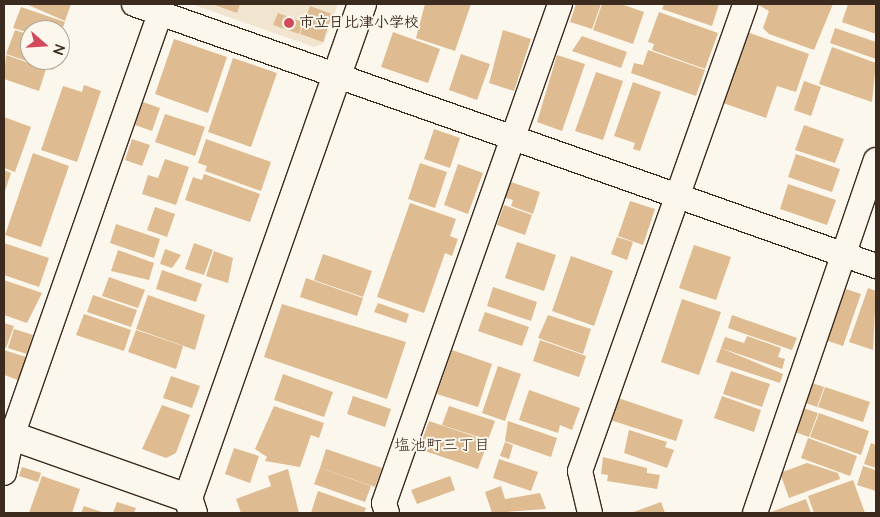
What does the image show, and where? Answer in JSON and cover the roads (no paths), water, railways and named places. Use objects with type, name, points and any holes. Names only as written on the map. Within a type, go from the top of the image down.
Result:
[{"type":"street","points":[[134,4],[876,266]]},
{"type":"street","points":[[8,435],[191,506],[362,4]]},
{"type":"street","points":[[388,513],[384,503],[560,4]]},
{"type":"street","points":[[590,513],[580,472],[745,4]]},
{"type":"street","points":[[4,474],[8,435],[160,13]]},
{"type":"street","points":[[755,513],[876,160]]},
{"type":"place","name":"市立日比津小学校","points":[[289,23]]},
{"type":"district","name":"塩池町三丁目","points":[[442,445]]}]
